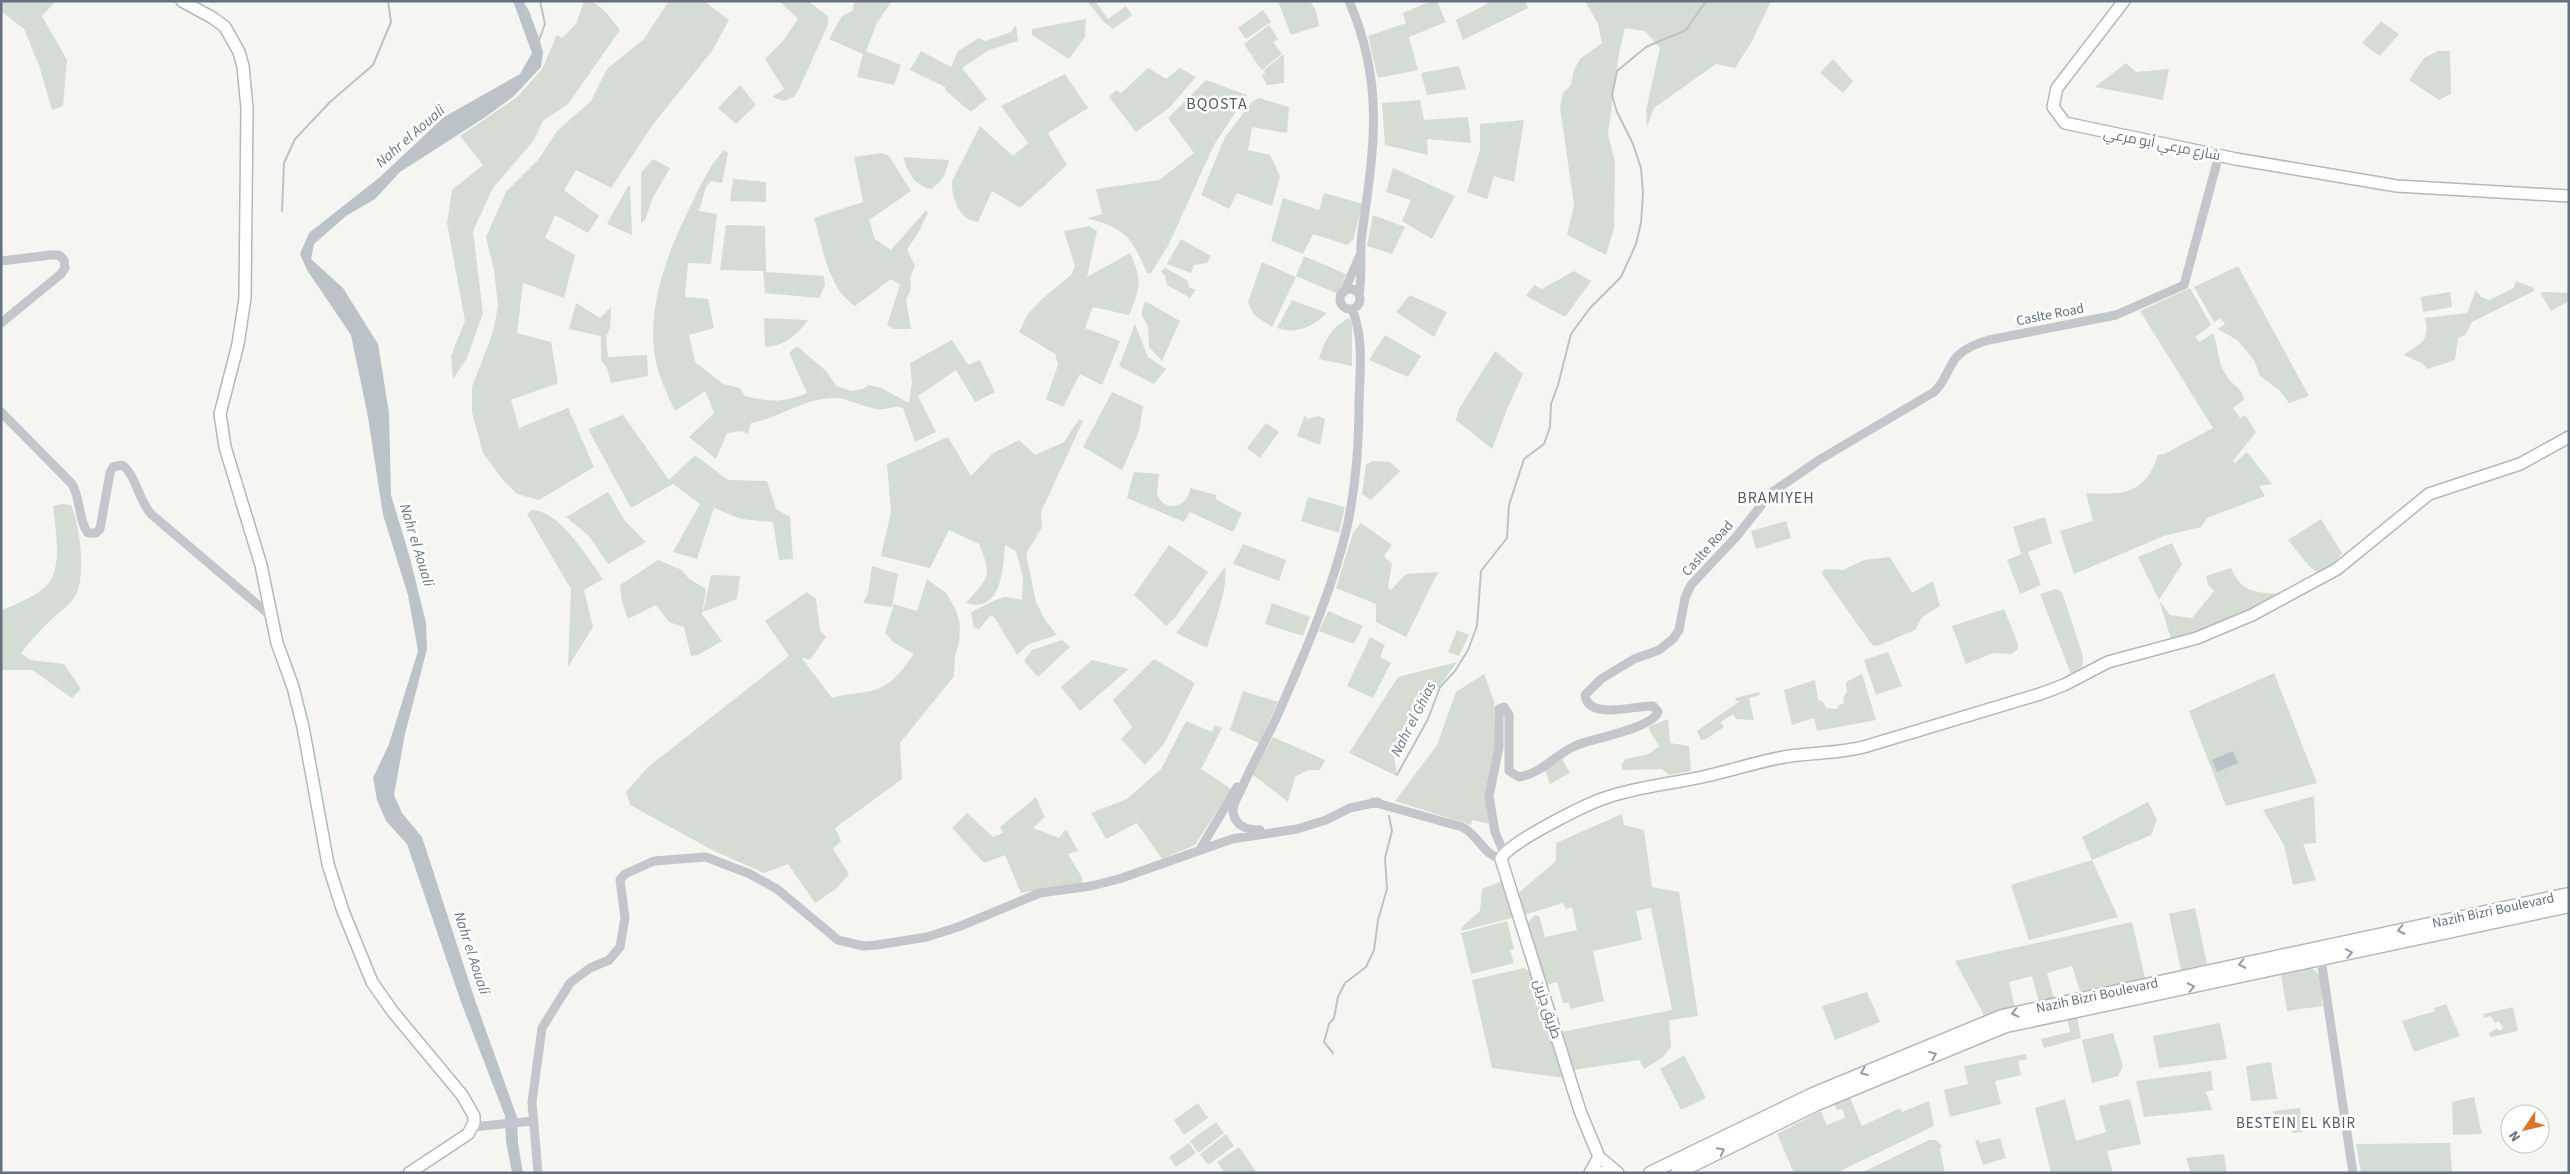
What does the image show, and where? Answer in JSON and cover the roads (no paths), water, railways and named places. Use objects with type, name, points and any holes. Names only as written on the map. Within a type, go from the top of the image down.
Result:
[{"type":"highway","name":"Nazih Bizri Boulevard","points":[[1650,1173],[1813,1094],[2002,1016],[2569,894]]},
{"type":"highway","name":"Nazih Bizri Boulevard","points":[[1677,1173],[1817,1104],[2006,1026],[2569,906]]},
{"type":"highway","points":[[1598,1173],[1616,1173]]},
{"type":"main road","points":[[182,1],[213,18],[224,27],[238,52],[243,66],[247,108],[245,298],[238,344],[220,414],[225,447],[259,556],[271,616],[304,727],[328,864],[343,911],[372,982],[381,996],[462,1095],[476,1109],[480,1124],[467,1140],[453,1149],[445,1150],[409,1173]]},
{"type":"main road","name":"شارع مرعي أبو مرعي","points":[[2124,1],[2057,88],[2053,107],[2060,120],[2075,127],[2219,156],[2407,186],[2569,196]]},
{"type":"main road","points":[[1503,856],[1530,835],[1607,797],[1701,778],[1782,757],[1811,752],[1842,752],[1867,746],[2040,694],[2064,685],[2108,662],[2197,638],[2223,628],[2252,615],[2337,568],[2429,494],[2520,464],[2569,437]]},
{"type":"main road","name":"طريق جزين","points":[[1503,856],[1580,1111],[1599,1157],[1616,1173]]},
{"type":"main road","points":[[1590,1173],[1599,1157]]},
{"type":"street","points":[[1349,1],[1367,58],[1374,116],[1372,170],[1360,255],[1341,302],[1345,307],[1352,309]]},
{"type":"street","name":"Caslte Road","points":[[1503,856],[1495,832],[1489,796],[1499,747],[1499,709],[1504,707],[1509,715],[1509,771],[1519,777],[1538,770],[1574,745],[1632,728],[1655,718],[1658,712],[1653,706],[1624,710],[1596,708],[1587,703],[1584,695],[1601,679],[1634,659],[1659,650],[1673,639],[1679,630],[1685,598],[1691,585],[1736,537],[1771,494],[1820,460],[1934,392],[1945,380],[1954,361],[1972,347],[1989,340],[2116,315],[2182,286],[2186,281],[2219,156]]},
{"type":"street","points":[[1,261],[55,255],[64,260],[66,268],[1,322]]},
{"type":"street","points":[[1198,852],[1212,832],[1222,810],[1246,776],[1282,706],[1332,578],[1344,535],[1355,480],[1359,416],[1362,318],[1359,298],[1362,270],[1360,255]]},
{"type":"street","points":[[1344,292],[1350,289],[1359,298]]},
{"type":"street","points":[[1359,298],[1352,309],[1360,343]]},
{"type":"street","points":[[1,412],[72,484],[79,498],[84,525],[88,533],[96,534],[100,529],[110,473],[113,468],[122,465],[128,470],[141,500],[151,514],[271,616]]},
{"type":"street","points":[[1232,839],[1237,833],[1235,817],[1246,776]]},
{"type":"street","points":[[538,1173],[532,1119],[534,1085],[546,1020],[576,976],[608,960],[620,948],[625,918],[620,880],[625,874],[662,858],[706,857],[726,863],[777,889],[838,940],[863,946],[926,937],[958,927],[1040,893],[1119,879],[1232,839],[1274,832],[1320,821],[1357,805],[1378,802],[1462,827],[1471,832],[1485,851],[1503,856]]},
{"type":"street","points":[[1222,810],[1235,817],[1248,830]]},
{"type":"street","points":[[1232,839],[1248,830],[1274,832]]},
{"type":"street","points":[[1212,832],[1212,839],[1217,844]]},
{"type":"street","points":[[2321,959],[2353,1173]]},
{"type":"street","points":[[480,1124],[532,1119]]},
{"type":"waterway","points":[[282,211],[284,163],[295,139],[330,102],[373,65],[391,22],[388,1]]},
{"type":"waterway","points":[[539,40],[545,24],[540,1]]},
{"type":"waterway","name":"Nahr el Ghias","points":[[1397,775],[1428,719],[1440,687],[1455,671],[1468,650],[1477,626],[1481,571],[1507,538],[1509,505],[1524,459],[1544,444],[1550,427],[1551,404],[1558,385],[1571,334],[1590,308],[1621,277],[1636,244],[1641,223],[1643,193],[1641,168],[1633,144],[1617,112],[1612,95],[1617,71],[1646,47],[1686,30],[1706,1]]},
{"type":"waterway","name":"Nahr el Ghias","points":[[1333,1053],[1324,1042],[1329,1024],[1334,1018],[1338,997],[1345,983],[1366,967],[1374,950],[1378,920],[1387,889],[1385,858],[1392,831],[1389,816]]},
{"type":"district","name":"BQOSTA","points":[[1217,103]]},
{"type":"district","name":"BRAMIYEH","points":[[1776,497]]},
{"type":"district","name":"BESTEIN EL KBIR","points":[[2296,1123]]},
{"type":"water label","name":"Nahr el Aouali","points":[[410,136]]},
{"type":"water label","name":"Nahr el Aouali","points":[[417,545]]},
{"type":"water label","name":"Nahr el Aouali","points":[[472,953]]}]
